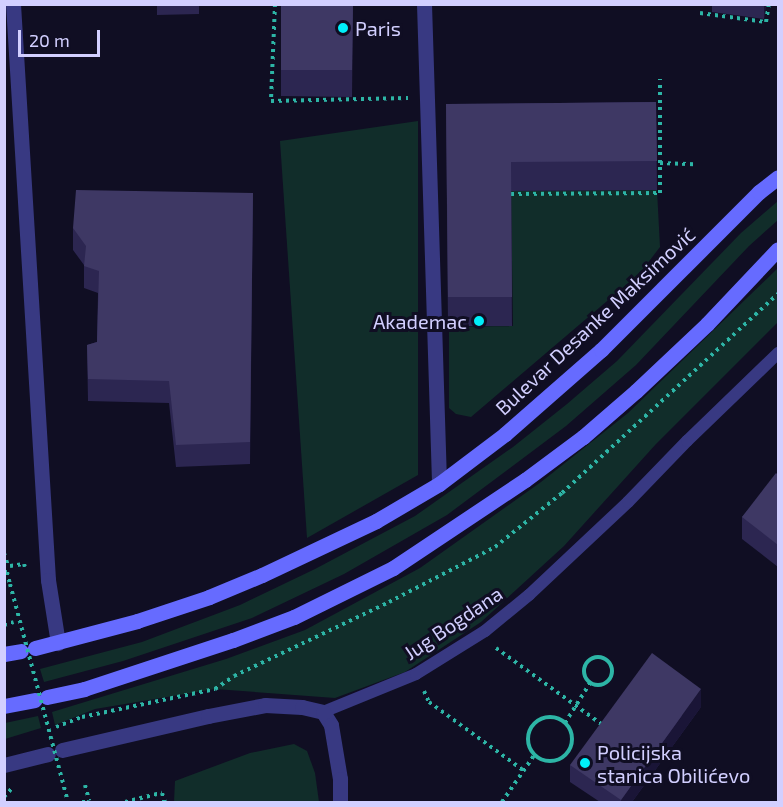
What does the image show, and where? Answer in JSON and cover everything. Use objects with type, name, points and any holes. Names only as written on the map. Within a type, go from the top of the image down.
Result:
[{"type":"main road","name":"Bulevar Desanke Maksimović","points":[[4,654],[58,643],[158,614],[261,575],[376,520],[439,484],[506,434],[592,358],[759,192],[778,177]]},
{"type":"main road","points":[[4,706],[84,689],[233,640],[294,616],[393,568],[525,480],[583,437],[707,324],[778,249]]},
{"type":"street","points":[[13,4],[48,580],[58,643]]},
{"type":"street","points":[[424,4],[439,484]]},
{"type":"street","points":[[4,765],[208,716],[265,705],[302,707],[323,712],[331,726],[340,779],[340,802]]},
{"type":"lane","name":"Jug Bogdana","points":[[323,712],[416,674],[479,635],[529,595],[778,354]]},
{"type":"path","points":[[275,4],[271,101],[395,101],[409,98]]},
{"type":"path","points":[[700,13],[766,22],[770,4]]},
{"type":"path","points":[[511,194],[660,193],[660,79]]},
{"type":"path","points":[[660,164],[694,164]]},
{"type":"path","points":[[4,554],[8,566]]},
{"type":"path","points":[[4,572],[10,584],[68,802]]},
{"type":"path","points":[[4,625],[14,622]]},
{"type":"path","points":[[479,635],[608,728]]},
{"type":"path","points":[[601,657],[609,661],[612,675],[608,682],[599,685],[590,683],[584,671],[588,662],[601,657]]},
{"type":"path","points":[[416,674],[429,702],[523,771]]},
{"type":"path","points":[[564,723],[590,683]]},
{"type":"path","points":[[546,718],[564,723],[569,728],[572,742],[566,754],[554,760],[546,760],[535,754],[528,742],[534,724],[546,718]]},
{"type":"path","points":[[502,802],[535,754]]},
{"type":"path","points":[[82,802],[90,801],[85,785]]},
{"type":"path","points":[[4,796],[13,787]]},
{"type":"path","points":[[125,802],[162,794],[165,802],[162,802]]},
{"type":"green space","points":[[418,121],[418,475],[307,538],[280,141]]},
{"type":"green space","points":[[657,190],[660,247],[640,273],[471,417],[456,414],[449,408],[449,327],[513,326],[511,191]]},
{"type":"green space","points":[[778,201],[778,220],[749,246],[636,365],[566,426],[447,515],[344,574],[252,618],[123,661],[44,682],[40,669],[142,642],[240,605],[315,569],[415,516],[513,447],[617,361],[741,233]]},
{"type":"green space","points":[[778,268],[778,322],[656,444],[564,546],[481,622],[405,672],[335,698],[215,689],[95,709],[55,725],[52,712],[226,659],[305,630],[420,568],[541,482],[628,413]]},
{"type":"green space","points":[[38,716],[41,728],[5,739],[5,723]]},
{"type":"green space","points":[[294,744],[307,751],[315,773],[319,802],[174,802],[175,781],[250,753]]},
{"type":"building","points":[[281,4],[353,4],[352,70],[281,70]]},
{"type":"building","points":[[656,102],[657,161],[511,162],[512,297],[448,297],[446,104]]},
{"type":"building","points":[[76,190],[253,193],[250,442],[176,445],[169,381],[88,379],[87,345],[97,342],[99,271],[84,266],[86,246],[73,228]]},
{"type":"building","points":[[776,473],[778,475],[778,545],[742,517]]},
{"type":"building","points":[[652,653],[701,689],[621,800],[570,765]]},
{"type":"place","name":"Paris","points":[[343,28]]},
{"type":"place","name":"Akademac","points":[[479,321]]},
{"type":"place","name":"Policijska stanica Obilićevo","points":[[585,763]]}]
